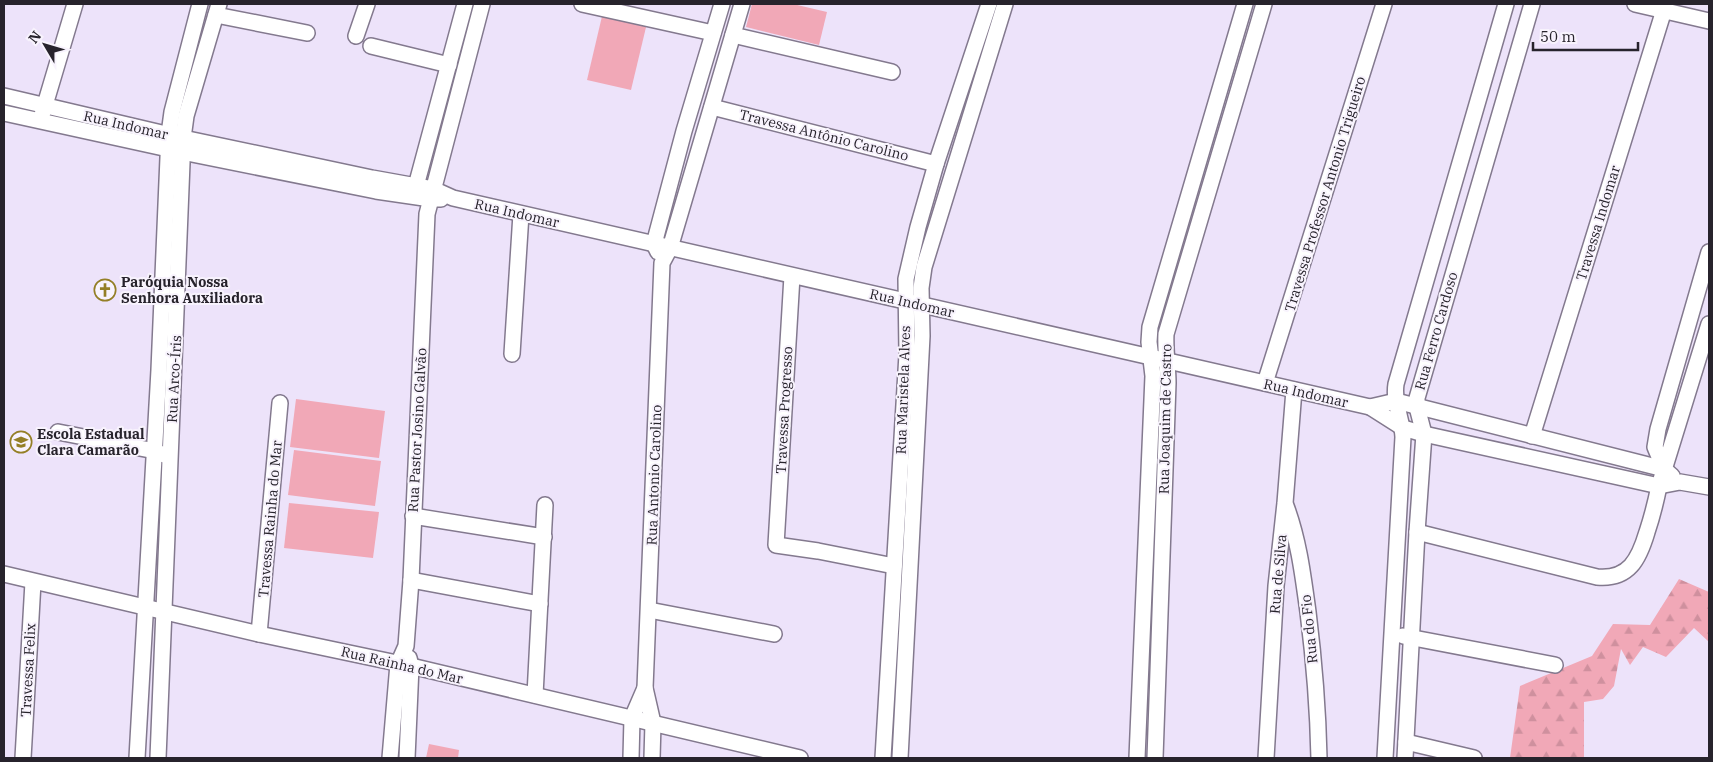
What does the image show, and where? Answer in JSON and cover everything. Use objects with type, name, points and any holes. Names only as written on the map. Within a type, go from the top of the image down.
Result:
[{"type":"street","points":[[40,121],[75,4]]},
{"type":"street","name":"Rua Arco-Íris","points":[[158,758],[170,457],[169,313],[175,143],[172,112],[200,4]]},
{"type":"street","points":[[356,36],[367,4]]},
{"type":"street","name":"Rua Pastor Josino Galvão","points":[[407,758],[405,665],[414,516],[425,197],[449,65],[466,4]]},
{"type":"street","name":"Rua Pastor Josino Galvão","points":[[425,197],[482,4]]},
{"type":"street","points":[[582,4],[713,33]]},
{"type":"street","points":[[654,244],[684,131],[722,4]]},
{"type":"street","name":"Rua Antonio Carolino","points":[[662,263],[670,248],[742,4]]},
{"type":"street","name":"Rua Maristela Alves","points":[[884,758],[907,354],[906,279],[918,227],[936,164],[989,4]]},
{"type":"street","name":"Rua Maristela Alves","points":[[900,758],[922,336],[921,288],[924,266],[1005,4]]},
{"type":"street","name":"Rua Joaquim de Castro","points":[[1137,758],[1154,376],[1149,342],[1154,311],[1245,4]]},
{"type":"street","name":"Rua Joaquim de Castro","points":[[1155,758],[1168,383],[1168,361],[1165,347],[1169,320],[1264,4]]},
{"type":"street","name":"Travessa Professor Antonio Trigueiro","points":[[1265,383],[1384,4]]},
{"type":"street","name":"Rua Ferro Cardoso","points":[[1385,758],[1403,428],[1396,402],[1396,384],[1506,4]]},
{"type":"street","name":"Rua Ferro Cardoso","points":[[1405,758],[1416,532],[1424,434],[1417,407],[1417,398],[1532,4]]},
{"type":"street","points":[[1635,4],[1664,10],[1695,10],[1709,21]]},
{"type":"street","points":[[217,9],[307,33]]},
{"type":"street","name":"Rua Arco-Íris","points":[[175,143],[186,116],[217,9]]},
{"type":"street","name":"Travessa Indomar","points":[[1532,436],[1664,10]]},
{"type":"street","points":[[733,35],[892,72]]},
{"type":"street","points":[[371,46],[449,65]]},
{"type":"street","name":"Rua Indomar","points":[[4,96],[44,105],[175,143]]},
{"type":"street","name":"Travessa Antônio Carolino","points":[[712,106],[936,164]]},
{"type":"street","name":"Rua Indomar","points":[[4,113],[40,121],[175,143],[425,197],[453,198],[1370,407],[1403,428],[1424,434],[1659,486],[1680,482],[1709,487]]},
{"type":"street","points":[[684,131],[703,135]]},
{"type":"street","points":[[512,354],[521,214]]},
{"type":"street","name":"Rua Antonio Carolino","points":[[652,758],[653,724],[645,688],[662,263],[654,244]]},
{"type":"street","points":[[1664,469],[1655,447],[1658,429],[1709,252]]},
{"type":"street","name":"Travessa Progresso","points":[[792,276],[776,545],[894,566]]},
{"type":"street","points":[[1423,288],[1447,294]]},
{"type":"street","name":"Rua Arco-Íris","points":[[137,758],[155,451],[169,313]]},
{"type":"street","points":[[1416,532],[1597,577],[1608,578],[1625,571],[1640,553],[1709,324]]},
{"type":"street","points":[[1409,338],[1432,344]]},
{"type":"street","name":"Rua de Silva","points":[[1266,758],[1276,586],[1294,390]]},
{"type":"street","name":"Rua Indomar","points":[[1370,407],[1396,402],[1417,407],[1664,469],[1680,482]]},
{"type":"street","name":"Travessa Rainha do Mar","points":[[259,634],[280,403]]},
{"type":"street","points":[[58,432],[155,451],[170,457]]},
{"type":"street","name":"Rua do Fio","points":[[1285,503],[1295,533],[1301,561],[1312,648],[1319,758]]},
{"type":"street","points":[[535,695],[545,505]]},
{"type":"street","points":[[414,516],[544,537]]},
{"type":"street","name":"Rua Rainha do Mar","points":[[4,574],[259,634],[535,695],[800,758]]},
{"type":"street","points":[[411,580],[540,604]]},
{"type":"street","name":"Travessa Felix","points":[[23,758],[33,582]]},
{"type":"street","points":[[649,610],[774,634]]},
{"type":"street","points":[[1392,633],[1555,665]]},
{"type":"street","name":"Rua Pastor Josino Galvão","points":[[390,758],[405,665]]},
{"type":"street","name":"Rua Antonio Carolino","points":[[631,758],[632,718],[645,688]]},
{"type":"street","points":[[1406,742],[1474,758]]},
{"type":"green space","points":[[752,4],[793,4],[827,12],[819,45],[746,27]]},
{"type":"green space","points":[[603,12],[647,23],[631,90],[587,80]]},
{"type":"green space","points":[[296,399],[385,411],[379,458],[290,447]]},
{"type":"green space","points":[[294,450],[381,461],[375,506],[288,495]]},
{"type":"green space","points":[[289,503],[379,512],[373,558],[284,548]]},
{"type":"green space","points":[[1679,579],[1709,592],[1709,642],[1694,628],[1666,657],[1643,647],[1630,665],[1621,649],[1614,686],[1603,699],[1584,702],[1584,758],[1510,758],[1520,686],[1592,656],[1613,624],[1650,625]]},
{"type":"green space","points":[[429,744],[459,750],[458,758],[426,758]]},
{"type":"place","name":"Paróquia Nossa Senhora Auxiliadora","points":[[105,290]]},
{"type":"place","name":"Escola Estadual Clara Camarão","points":[[21,442]]}]
